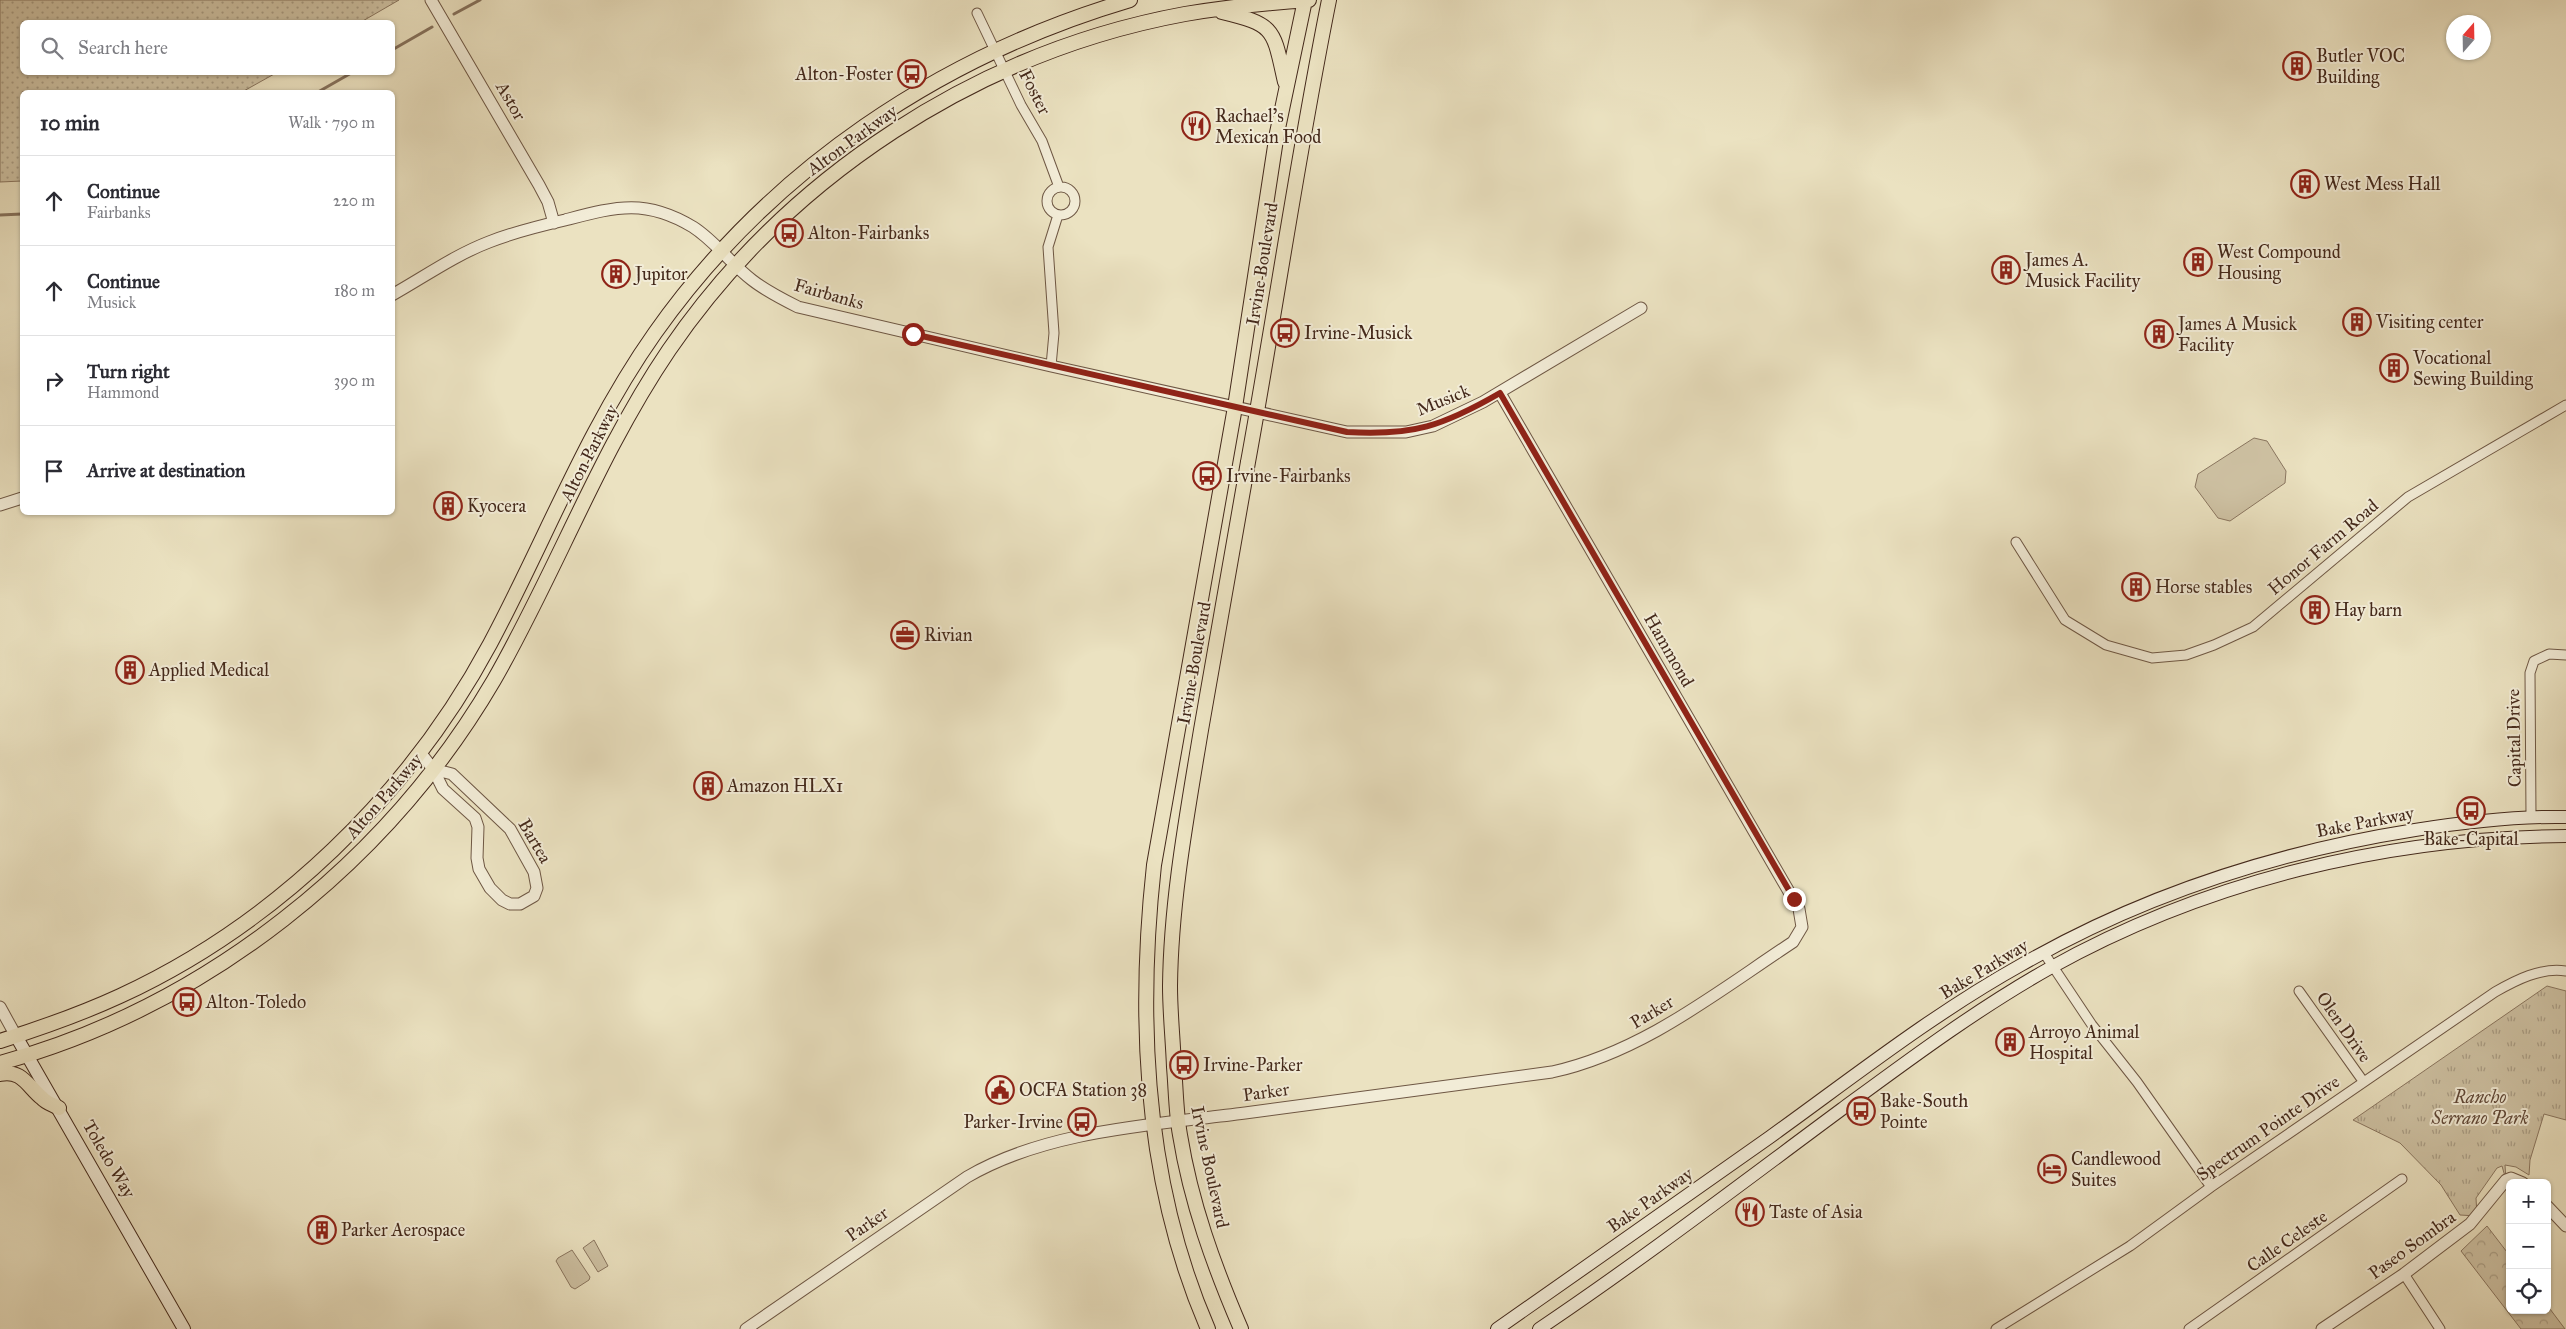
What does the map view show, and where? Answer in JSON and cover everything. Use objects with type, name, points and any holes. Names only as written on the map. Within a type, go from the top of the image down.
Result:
[{"type":"main road","name":"Alton Parkway","points":[[0,1041],[122,995],[172,969],[238,927],[299,880],[331,851],[384,796],[420,752],[453,706],[490,643],[621,386],[668,315],[721,251],[780,192],[856,132],[933,82],[996,51],[1066,21],[1130,0]]},
{"type":"main road","name":"Irvine Boulevard","points":[[1208,1329],[1196,1302],[1169,1214],[1153,1125],[1147,1025],[1146,968],[1154,865],[1235,407],[1286,85],[1305,0]]},
{"type":"main road","name":"Alton Parkway","points":[[0,1063],[120,1018],[186,984],[243,948],[307,900],[349,863],[414,796],[464,726],[496,676],[620,431],[644,390],[686,327],[737,266],[799,204],[873,145],[937,105],[1005,70],[1054,51],[1114,32],[1184,14],[1309,0]]},
{"type":"main road","name":"Irvine Boulevard","points":[[1241,1329],[1197,1216],[1178,1122],[1170,985],[1179,868],[1300,147],[1329,0]]},
{"type":"main road","points":[[1212,10],[1256,21],[1270,31],[1276,42],[1286,85]]},
{"type":"main road","name":"Bake Parkway","points":[[1497,1329],[1966,998],[2044,953],[2134,909],[2204,881],[2280,857],[2354,839],[2442,825],[2532,816],[2566,817]]},
{"type":"main road","name":"Bake Parkway","points":[[1540,1329],[1598,1289],[1934,1041],[2052,968],[2135,928],[2203,900],[2295,871],[2412,847],[2473,840],[2566,836]]},
{"type":"main road","name":"Toledo Way","points":[[16,1036],[184,1329]]},
{"type":"main road","points":[[0,1074],[16,1075],[25,1079],[42,1098],[59,1108]]},
{"type":"street","name":"Astor","points":[[432,0],[539,185],[548,202],[554,223]]},
{"type":"street","name":"Foster","points":[[977,13],[1021,105],[1042,141],[1059,187]]},
{"type":"street","points":[[1059,187],[1069,190],[1075,199],[1075,204],[1068,213],[1058,215],[1049,208],[1047,198],[1050,193],[1059,187]]},
{"type":"street","name":"Fairbanks","points":[[395,293],[450,261],[487,243],[520,231],[616,207],[641,207],[678,219],[705,236],[752,280],[774,295],[798,307],[1235,407]]},
{"type":"street","points":[[1051,366],[1054,333],[1048,247],[1058,215]]},
{"type":"street","name":"Musick","points":[[1235,407],[1347,432],[1406,432],[1432,426],[1500,393],[1641,308]]},
{"type":"street","name":"Hammond","points":[[1500,393],[1799,909],[1802,927]]},
{"type":"street","name":"Honor Farm Road","points":[[2016,542],[2065,620],[2106,645],[2152,658],[2186,655],[2214,645],[2253,627],[2408,497],[2566,405]]},
{"type":"street","points":[[0,505],[20,499]]},
{"type":"street","name":"Capital Drive","points":[[2532,816],[2530,673],[2534,661],[2549,654],[2566,655]]},
{"type":"street","name":"Bartea","points":[[420,752],[433,769],[443,789],[475,818],[478,827],[477,858],[480,869],[490,888],[502,900],[510,904],[520,904],[534,896],[537,888],[534,872],[510,829],[452,774],[433,769]]},
{"type":"street","name":"Parker","points":[[746,1329],[978,1171],[1001,1160],[1046,1145],[1153,1125],[1552,1072],[1584,1065],[1615,1053],[1661,1029],[1793,942],[1802,927]]},
{"type":"street","points":[[2044,953],[2052,968],[2092,1025],[2137,1082],[2211,1187]]},
{"type":"street","name":"Spectrum Pointe Drive","points":[[1996,1329],[2130,1246],[2363,1081],[2514,980],[2540,972],[2566,971]]},
{"type":"street","name":"Olen Drive","points":[[2299,991],[2363,1081]]},
{"type":"street","name":"Toledo Way","points":[[0,1007],[16,1036]]},
{"type":"street","name":"Calle Celeste","points":[[2189,1329],[2402,1179]]},
{"type":"street","name":"Paseo Sombra","points":[[2322,1329],[2404,1274],[2470,1224],[2506,1180]]},
{"type":"street","points":[[2551,1210],[2565,1222]]},
{"type":"street","points":[[2404,1274],[2440,1329]]},
{"type":"green space","points":[[0,0],[399,0],[364,20],[20,20],[20,75],[272,75],[246,90],[20,90],[20,181],[0,182]]},
{"type":"green space","points":[[2254,438],[2267,441],[2286,471],[2285,483],[2230,521],[2218,518],[2195,487],[2198,474]]},
{"type":"green space","name":"Rancho Serrano Park","points":[[2547,986],[2566,991],[2566,1120],[2544,1114],[2530,1160],[2529,1175],[2516,1167],[2505,1165],[2506,1180],[2502,1166],[2497,1168],[2476,1198],[2477,1216],[2460,1215],[2441,1185],[2400,1143],[2353,1120]]},
{"type":"green space","points":[[2487,1226],[2506,1251],[2506,1310],[2461,1251]]},
{"type":"green space","points":[[594,1240],[608,1266],[598,1272],[583,1248]]},
{"type":"green space","points":[[572,1250],[590,1277],[589,1280],[575,1289],[571,1287],[556,1261]]},
{"type":"green space","points":[[2551,1310],[2565,1329],[2521,1329],[2509,1314],[2551,1314]]},
{"type":"waterway","points":[[454,14],[480,0]]},
{"type":"waterway","points":[[395,48],[432,27]]},
{"type":"waterway","points":[[322,90],[348,75]]},
{"type":"waterway","points":[[0,215],[20,214]]},
{"type":"place","name":"Butler VOC Building","points":[[2297,66]]},
{"type":"place","name":"Alton-Foster","points":[[912,74]]},
{"type":"place","name":"Rachael's Mexican Food","points":[[1196,126]]},
{"type":"place","name":"West Mess Hall","points":[[2305,184]]},
{"type":"place","name":"Alton-Fairbanks","points":[[789,233]]},
{"type":"place","name":"West Compound Housing","points":[[2198,262]]},
{"type":"place","name":"James A. Musick Facility","points":[[2006,270]]},
{"type":"place","name":"Jupitor","points":[[616,274]]},
{"type":"place","name":"Visiting center","points":[[2357,322]]},
{"type":"place","name":"Irvine-Musick","points":[[1285,333]]},
{"type":"place","name":"James A Musick Facility","points":[[2159,334]]},
{"type":"place","name":"Vocational Sewing Building","points":[[2394,368]]},
{"type":"place","name":"Irvine-Fairbanks","points":[[1207,476]]},
{"type":"place","name":"Kyocera","points":[[448,506]]},
{"type":"place","name":"Horse stables","points":[[2136,587]]},
{"type":"place","name":"Hay barn","points":[[2315,610]]},
{"type":"place","name":"Rivian","points":[[905,635]]},
{"type":"place","name":"Applied Medical","points":[[130,670]]},
{"type":"place","name":"Amazon HLX1","points":[[708,786]]},
{"type":"place","name":"Bake-Capital","points":[[2471,811]]},
{"type":"place","name":"Alton-Toledo","points":[[187,1002]]},
{"type":"place","name":"Arroyo Animal Hospital","points":[[2010,1042]]},
{"type":"place","name":"Irvine-Parker","points":[[1184,1065]]},
{"type":"place","name":"OCFA Station 38","points":[[1000,1090]]},
{"type":"place","name":"Bake-South Pointe","points":[[1861,1111]]},
{"type":"place","name":"Parker-Irvine","points":[[1082,1122]]},
{"type":"place","name":"Candlewood Suites","points":[[2052,1169]]},
{"type":"place","name":"Taste of Asia","points":[[1750,1212]]},
{"type":"place","name":"Parker Aerospace","points":[[322,1230]]},
{"type":"route","points":[[913,334],[1347,432],[1379,434],[1406,432],[1432,426],[1500,393],[1794,899]]}]
